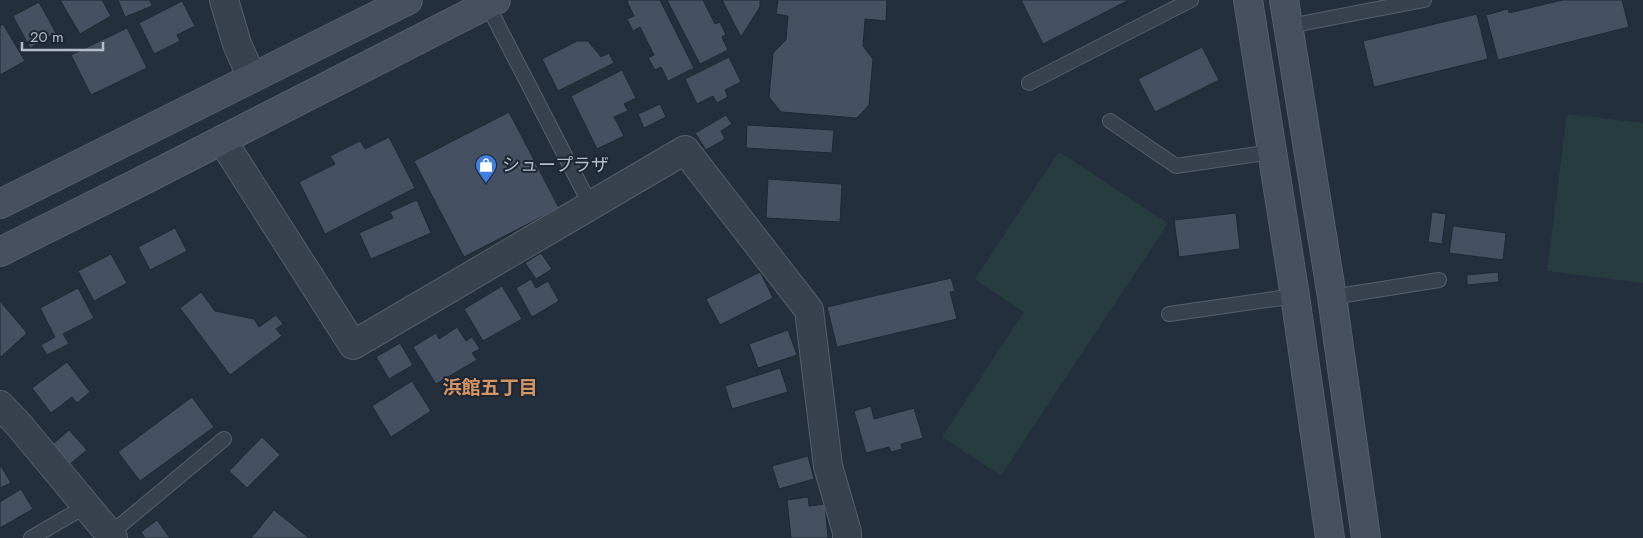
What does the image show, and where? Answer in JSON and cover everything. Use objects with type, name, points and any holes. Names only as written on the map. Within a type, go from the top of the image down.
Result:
[{"type":"street","points":[[224,0],[237,44],[252,78]]},
{"type":"street","points":[[1248,0],[1295,296],[1330,538]]},
{"type":"street","points":[[0,252],[491,2]]},
{"type":"street","points":[[0,204],[252,78],[391,4]]},
{"type":"street","points":[[1286,13],[1332,297],[1366,538]]},
{"type":"street","points":[[222,140],[353,345],[685,150],[809,310],[828,466],[847,532],[847,538]]},
{"type":"street","points":[[0,405],[19,425],[111,536]]},
{"type":"lane","points":[[1029,83],[1192,0]]},
{"type":"lane","points":[[1286,13],[1424,0]]},
{"type":"lane","points":[[491,2],[591,206]]},
{"type":"lane","points":[[1110,121],[1176,166],[1272,152]]},
{"type":"lane","points":[[1332,297],[1439,280]]},
{"type":"lane","points":[[1169,314],[1295,296]]},
{"type":"lane","points":[[111,536],[224,439]]},
{"type":"lane","points":[[31,538],[86,506]]},
{"type":"green space","points":[[1567,114],[1643,123],[1643,283],[1547,271]]},
{"type":"green space","points":[[1059,152],[1168,223],[1001,476],[942,437],[1024,312],[975,279]]},
{"type":"building","points":[[60,0],[102,0],[111,16],[80,34]]},
{"type":"building","points":[[118,0],[150,0],[152,6],[125,17]]},
{"type":"building","points":[[628,0],[660,0],[694,68],[668,81],[661,67],[655,70],[648,58],[654,55],[640,27],[633,31],[627,19],[634,16]]},
{"type":"building","points":[[667,0],[703,0],[715,24],[720,22],[726,35],[722,37],[728,50],[700,64]]},
{"type":"building","points":[[722,0],[760,0],[760,7],[741,37]]},
{"type":"building","points":[[778,0],[887,0],[886,21],[865,19],[863,46],[873,59],[869,105],[857,118],[781,112],[769,97],[773,53],[786,40],[788,16],[776,14]]},
{"type":"building","points":[[1021,0],[1129,0],[1043,44]]},
{"type":"building","points":[[1562,0],[1622,0],[1629,27],[1498,60],[1486,15],[1508,9],[1509,13]]},
{"type":"building","points":[[182,1],[195,26],[177,35],[180,41],[154,54],[139,23]]},
{"type":"building","points":[[39,2],[56,33],[30,48],[13,16]]},
{"type":"building","points":[[1477,14],[1488,59],[1374,87],[1363,41]]},
{"type":"building","points":[[3,24],[25,61],[0,75],[0,26]]},
{"type":"building","points":[[127,28],[147,68],[91,95],[71,55]]},
{"type":"building","points":[[577,41],[588,41],[601,57],[609,53],[614,63],[558,91],[542,59]]},
{"type":"building","points":[[1202,47],[1219,80],[1155,112],[1138,79]]},
{"type":"building","points":[[729,57],[741,82],[725,90],[728,97],[717,103],[713,96],[697,104],[685,79]]},
{"type":"building","points":[[622,70],[636,98],[624,104],[628,111],[614,117],[624,136],[597,149],[571,96]]},
{"type":"building","points":[[660,104],[666,117],[644,128],[638,114]]},
{"type":"building","name":"シュープラザ","points":[[509,112],[559,208],[464,257],[414,161]]},
{"type":"building","points":[[726,115],[732,124],[721,131],[725,139],[706,150],[695,133]]},
{"type":"building","points":[[747,125],[834,130],[832,153],[746,148]]},
{"type":"building","points":[[389,137],[415,188],[325,234],[299,182],[335,164],[330,156],[360,141],[365,149]]},
{"type":"building","points":[[768,179],[842,184],[840,222],[766,218]]},
{"type":"building","points":[[417,200],[431,233],[371,259],[359,233],[393,218],[390,212]]},
{"type":"building","points":[[1432,212],[1446,214],[1442,244],[1428,242]]},
{"type":"building","points":[[1236,213],[1240,249],[1179,257],[1174,220]]},
{"type":"building","points":[[1453,226],[1506,233],[1503,260],[1449,253]]},
{"type":"building","points":[[175,228],[187,251],[150,270],[138,247]]},
{"type":"building","points":[[541,253],[552,269],[536,279],[525,263]]},
{"type":"building","points":[[111,254],[127,283],[94,301],[78,271]]},
{"type":"building","points":[[760,272],[773,298],[720,325],[706,299]]},
{"type":"building","points":[[1498,272],[1499,282],[1467,285],[1467,275]]},
{"type":"building","points":[[951,278],[955,291],[950,292],[957,319],[837,347],[827,307]]},
{"type":"building","points":[[531,279],[536,288],[548,281],[559,301],[532,317],[516,288]]},
{"type":"building","points":[[502,286],[522,319],[483,341],[464,309]]},
{"type":"building","points":[[78,288],[94,318],[63,334],[69,344],[47,355],[41,345],[55,337],[40,308]]},
{"type":"building","points":[[201,292],[215,311],[254,319],[259,327],[276,315],[283,324],[276,329],[282,336],[230,375],[180,308]]},
{"type":"building","points":[[0,301],[27,333],[1,357],[0,356]]},
{"type":"building","points":[[457,327],[466,341],[472,337],[480,349],[472,353],[477,360],[436,384],[413,347],[436,333],[439,339]]},
{"type":"building","points":[[788,330],[797,355],[758,368],[749,344]]},
{"type":"building","points":[[400,343],[413,365],[389,379],[376,357]]},
{"type":"building","points":[[67,362],[90,392],[77,403],[72,397],[51,413],[32,388]]},
{"type":"building","points":[[780,368],[788,392],[732,409],[725,386]]},
{"type":"building","points":[[412,381],[431,411],[391,437],[372,406]]},
{"type":"building","points":[[192,397],[214,427],[140,481],[118,452]]},
{"type":"building","points":[[871,406],[874,419],[914,408],[923,438],[901,444],[902,449],[891,452],[889,447],[866,453],[854,411]]},
{"type":"building","points":[[69,430],[87,450],[70,464],[53,444]]},
{"type":"building","points":[[262,437],[280,455],[247,488],[229,471]]},
{"type":"building","points":[[808,456],[814,479],[779,489],[772,466]]},
{"type":"building","points":[[0,464],[11,483],[0,488]]},
{"type":"building","points":[[21,489],[33,509],[0,528],[0,502]]},
{"type":"building","points":[[808,497],[809,506],[825,504],[828,538],[791,538],[787,500]]},
{"type":"building","points":[[274,510],[309,538],[251,538]]},
{"type":"building","points":[[157,520],[170,538],[145,538],[141,532]]},
{"type":"place","name":"シュープラザ","points":[[486,184]]},
{"type":"district","name":"浜館五丁目","points":[[490,387]]}]
